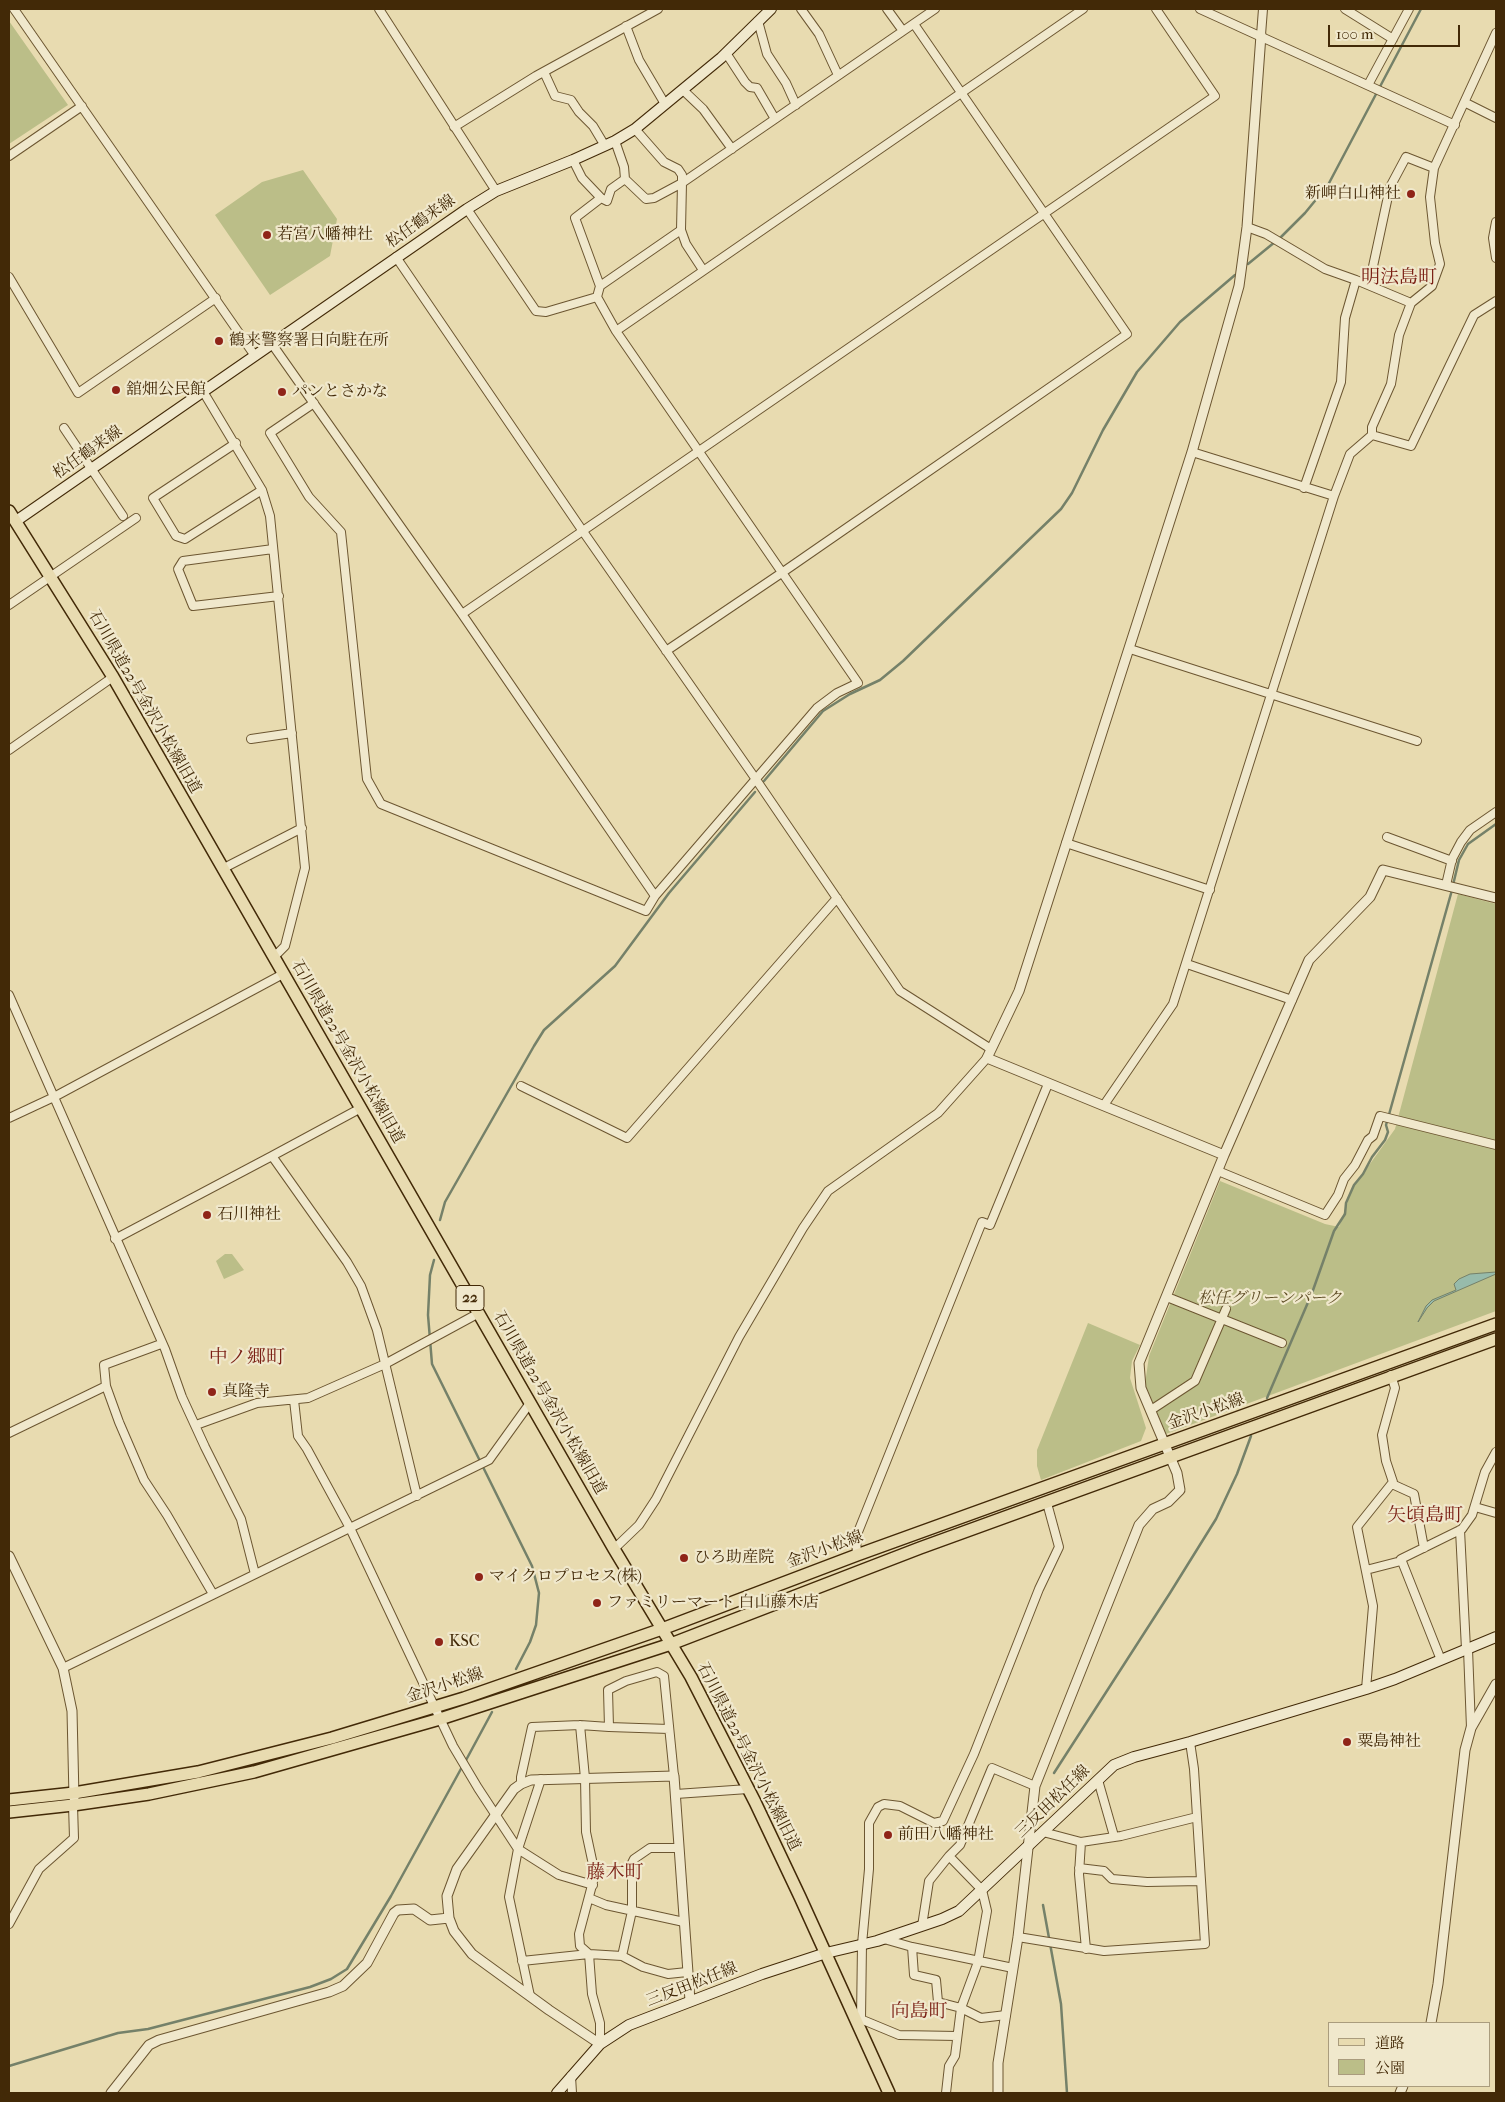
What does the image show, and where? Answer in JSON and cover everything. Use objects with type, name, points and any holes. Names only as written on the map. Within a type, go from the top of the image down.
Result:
[{"type":"main road","name":"松任鶴来線","points":[[12,524],[467,209],[496,191],[606,146],[635,130],[726,53],[758,22],[767,10]]},
{"type":"main road","name":"石川県道22号金沢小松線旧道","points":[[9,510],[12,524],[50,576],[112,677],[709,1712],[858,2018],[889,2093]]},
{"type":"main road","name":"金沢小松線","points":[[9,1800],[74,1793],[198,1772],[332,1738],[435,1707],[662,1629],[857,1556],[1496,1324]]},
{"type":"main road","name":"金沢小松線","points":[[9,1812],[149,1794],[254,1772],[440,1719],[671,1644],[920,1548],[1047,1503],[1391,1375],[1496,1339]]},
{"type":"main road","name":"三反田松任線","points":[[557,2093],[600,2044],[629,2025],[762,1974],[826,1953],[884,1939],[922,1926],[959,1910],[1114,1765],[1134,1757],[1366,1689],[1496,1637]]},
{"type":"street","points":[[14,9],[255,356]]},
{"type":"street","points":[[379,9],[496,191]]},
{"type":"street","points":[[636,9],[642,17]]},
{"type":"street","points":[[454,127],[544,72],[658,9]]},
{"type":"street","points":[[801,9],[819,34],[838,75]]},
{"type":"street","points":[[887,9],[902,31]]},
{"type":"street","points":[[615,141],[624,167],[625,179],[646,199],[654,198],[682,183],[935,9]]},
{"type":"street","points":[[616,331],[1083,9]]},
{"type":"street","points":[[462,614],[1215,96],[1156,9]]},
{"type":"street","points":[[1200,9],[1261,35],[1455,125]]},
{"type":"street","points":[[614,1549],[639,1525],[656,1499],[738,1337],[803,1228],[828,1191],[938,1113],[987,1058],[1019,991],[1192,452],[1239,286],[1247,227],[1263,9]]},
{"type":"street","points":[[1346,9],[1393,39]]},
{"type":"street","points":[[1372,87],[1393,39],[1409,9]]},
{"type":"street","points":[[758,22],[767,54],[786,83],[796,105]]},
{"type":"street","points":[[666,651],[1127,334],[914,24]]},
{"type":"street","points":[[626,26],[639,60],[665,104]]},
{"type":"street","points":[[1104,1105],[1173,1004],[1273,694],[1334,496],[1350,454],[1372,435],[1372,427],[1391,384],[1399,335],[1411,303],[1432,286],[1440,264],[1435,243],[1430,197],[1434,168],[1466,103],[1496,33]]},
{"type":"street","points":[[726,53],[745,82],[750,87],[757,88],[775,119]]},
{"type":"street","points":[[544,72],[555,96],[571,100],[606,146]]},
{"type":"street","points":[[683,90],[703,109],[732,149]]},
{"type":"street","points":[[1466,103],[1496,118]]},
{"type":"street","points":[[9,156],[82,106]]},
{"type":"street","points":[[635,130],[664,162],[678,169],[682,176],[681,230],[686,244],[703,270]]},
{"type":"street","points":[[1369,285],[1390,186],[1406,157],[1434,168]]},
{"type":"street","points":[[572,160],[582,178],[607,202],[611,189],[625,179]]},
{"type":"street","points":[[314,402],[270,433],[309,497],[341,532],[367,779],[381,804],[646,911],[655,896],[817,708],[837,694],[858,683],[616,331],[598,297],[600,286],[575,218],[601,198]]},
{"type":"street","points":[[467,209],[536,311],[546,312],[598,297]]},
{"type":"street","points":[[1496,222],[1493,238],[1496,258]]},
{"type":"street","points":[[1247,227],[1273,238],[1325,269],[1411,303]]},
{"type":"street","points":[[600,286],[681,230]]},
{"type":"street","points":[[396,257],[900,991],[991,1049]]},
{"type":"street","points":[[9,277],[78,393],[216,298]]},
{"type":"street","points":[[1304,488],[1342,382],[1345,318],[1356,280]]},
{"type":"street","points":[[1372,435],[1411,446],[1474,315],[1496,300]]},
{"type":"street","points":[[272,344],[462,614],[655,896]]},
{"type":"street","points":[[204,392],[236,443],[262,490],[270,516],[306,868],[285,946],[274,957]]},
{"type":"street","points":[[64,428],[123,516]]},
{"type":"street","points":[[236,443],[153,498],[176,536],[185,538],[262,490]]},
{"type":"street","points":[[1192,452],[1334,496]]},
{"type":"street","points":[[9,605],[136,518]]},
{"type":"street","points":[[273,549],[183,561],[178,569],[193,606],[279,596]]},
{"type":"street","points":[[1130,649],[1417,741]]},
{"type":"street","points":[[10,747],[112,677]]},
{"type":"street","points":[[251,739],[292,733]]},
{"type":"street","points":[[1452,886],[1452,861],[1461,842],[1470,830],[1496,812]]},
{"type":"street","points":[[222,869],[302,828]]},
{"type":"street","points":[[1387,838],[1452,861]]},
{"type":"street","points":[[1066,843],[1210,890]]},
{"type":"street","points":[[998,2093],[998,2063],[1018,1937],[1035,1786],[1139,1525],[1153,1509],[1168,1502],[1180,1490],[1177,1473],[1140,1388],[1139,1363],[1224,1155],[1309,960],[1370,897],[1383,870],[1496,898]]},
{"type":"street","points":[[521,1086],[627,1138],[837,898]]},
{"type":"street","points":[[1187,964],[1292,1000]]},
{"type":"street","points":[[9,1118],[54,1097],[283,974]]},
{"type":"street","points":[[9,995],[196,1425],[241,1519],[255,1574]]},
{"type":"street","points":[[987,1058],[1224,1155]]},
{"type":"street","points":[[857,1556],[856,1537],[982,1222],[990,1225],[1048,1084]]},
{"type":"street","points":[[115,1239],[361,1108]]},
{"type":"street","points":[[1218,1171],[1325,1215],[1329,1212],[1334,1198],[1338,1195],[1344,1179],[1368,1140],[1373,1136],[1380,1116],[1496,1145]]},
{"type":"street","points":[[272,1156],[347,1262],[361,1286],[377,1330],[417,1496]]},
{"type":"street","points":[[1167,1297],[1282,1343]]},
{"type":"street","points":[[1151,1410],[1195,1381],[1226,1309]]},
{"type":"street","points":[[196,1425],[257,1403],[308,1398],[384,1364],[479,1313]]},
{"type":"street","points":[[161,1344],[104,1365],[106,1386],[118,1422],[144,1480],[167,1515],[213,1594]]},
{"type":"street","points":[[1391,1375],[1395,1388],[1382,1434],[1392,1484]]},
{"type":"street","points":[[9,1433],[106,1386]]},
{"type":"street","points":[[294,1400],[298,1436],[307,1448],[350,1528],[457,1754],[518,1849],[559,1875],[593,1885]]},
{"type":"street","points":[[62,1668],[489,1460],[530,1403]]},
{"type":"street","points":[[1440,1660],[1400,1559],[1460,1530],[1472,1515],[1485,1472],[1496,1452]]},
{"type":"street","points":[[1392,1484],[1414,1494],[1424,1548]]},
{"type":"street","points":[[1366,1689],[1373,1606],[1357,1527],[1392,1484]]},
{"type":"street","points":[[957,2036],[899,2035],[858,2018],[869,1869],[869,1823],[878,1807],[884,1804],[900,1806],[934,1823],[943,1821],[974,1754],[1039,1590],[1059,1546],[1047,1503]]},
{"type":"street","points":[[1474,1507],[1496,1513]]},
{"type":"street","points":[[1460,1530],[1471,1728]]},
{"type":"street","points":[[9,1556],[62,1668],[72,1711],[74,1793],[74,1838],[39,1870],[9,1924]]},
{"type":"street","points":[[1366,1570],[1402,1561]]},
{"type":"street","points":[[610,1727],[608,1690],[657,1672],[664,1676],[676,1794],[690,2001]]},
{"type":"street","points":[[1430,2022],[1438,1984],[1465,1750],[1471,1728],[1496,1684]]},
{"type":"street","points":[[580,1725],[585,1778],[586,1832],[595,1874],[579,1934],[580,1946],[589,1954],[592,1994],[600,2023],[600,2044]]},
{"type":"street","points":[[521,1784],[532,1727],[580,1725],[668,1729]]},
{"type":"street","points":[[1018,1937],[1104,1952],[1205,1944],[1190,1742]]},
{"type":"street","points":[[922,1926],[929,1881],[960,1845],[992,1768],[1035,1786]]},
{"type":"street","points":[[600,2044],[472,1954],[454,1932],[449,1918],[447,1896],[457,1869],[514,1789],[521,1784],[541,1779],[674,1776]]},
{"type":"street","points":[[530,1996],[509,1897],[518,1849],[541,1779]]},
{"type":"street","points":[[1098,1780],[1114,1836]]},
{"type":"street","points":[[676,1794],[748,1789]]},
{"type":"street","points":[[1043,1832],[1081,1842],[1197,1817]]},
{"type":"street","points":[[1081,1842],[1079,1868],[1086,1949]]},
{"type":"street","points":[[622,1956],[632,1911],[632,1863],[634,1859],[650,1848],[679,1848]]},
{"type":"street","points":[[946,2093],[949,2066],[955,2056],[961,2008],[978,1962],[987,1911],[982,1890],[949,1856]]},
{"type":"street","points":[[1079,1868],[1104,1871],[1112,1879],[1147,1882],[1201,1881]]},
{"type":"street","points":[[589,1898],[606,1905],[684,1922]]},
{"type":"street","points":[[110,2093],[149,2045],[159,2040],[329,1992],[343,1986],[367,1963],[394,1913],[398,1910],[414,1909],[430,1920],[449,1918]]},
{"type":"street","points":[[884,1939],[978,1962],[1013,1968]]},
{"type":"street","points":[[912,1947],[914,1976],[936,1980],[938,2002],[961,2008],[981,2018],[1006,2015]]},
{"type":"street","points":[[522,1961],[589,1954],[622,1956],[643,1968],[668,1974],[687,1972]]},
{"type":"street","points":[[571,2076],[572,2093]]},
{"type":"green space","points":[[9,21],[68,105],[9,144]]},
{"type":"green space","points":[[303,170],[337,219],[330,256],[270,295],[215,215],[262,182]]},
{"type":"green space","name":"松任グリーンパーク","points":[[1458,894],[1496,904],[1496,1311],[1166,1434],[1145,1384],[1149,1356],[1220,1181],[1325,1224],[1339,1227],[1352,1189],[1395,1129]]},
{"type":"green space","points":[[225,1254],[232,1254],[244,1270],[224,1279],[216,1261]]},
{"type":"green space","points":[[1088,1323],[1140,1345],[1132,1361],[1130,1378],[1146,1428],[1141,1441],[1041,1480],[1037,1466],[1037,1450]]},
{"type":"shaded area","points":[[1496,1272],[1496,1274],[1434,1301],[1418,1322],[1426,1306],[1432,1300],[1456,1290],[1454,1284],[1459,1279],[1470,1274]]},
{"type":"waterway","points":[[1248,264],[1281,237],[1305,213],[1328,185],[1421,9]]},
{"type":"waterway","points":[[764,781],[823,711],[850,694],[880,680],[903,661],[1061,509],[1072,493],[1103,430],[1137,372],[1180,322],[1235,275]]},
{"type":"waterway","points":[[440,1220],[445,1202],[544,1030],[615,966],[669,893],[755,792]]},
{"type":"waterway","points":[[1453,885],[1459,860],[1468,844],[1496,824]]},
{"type":"waterway","points":[[1267,1398],[1312,1293],[1334,1231],[1345,1214],[1346,1203],[1354,1185],[1385,1140],[1388,1132],[1386,1125],[1452,890]]},
{"type":"waterway","points":[[434,1260],[430,1275],[428,1315],[432,1364],[532,1566],[539,1593],[536,1625],[530,1642],[516,1669]]},
{"type":"waterway","points":[[1054,1773],[1216,1519],[1237,1474],[1251,1436]]},
{"type":"waterway","points":[[465,1762],[492,1712]]},
{"type":"waterway","points":[[9,2066],[118,2033],[148,2029],[310,1987],[331,1979],[347,1969],[391,1896],[462,1767]]},
{"type":"waterway","points":[[1043,1905],[1061,2004],[1067,2093]]},
{"type":"place","name":"新岬白山神社","points":[[1411,194]]},
{"type":"place","name":"若宮八幡神社","points":[[267,235]]},
{"type":"place","name":"鶴来警察署日向駐在所","points":[[219,341]]},
{"type":"place","name":"舘畑公民館","points":[[116,390]]},
{"type":"place","name":"パンとさかな","points":[[282,392]]},
{"type":"place","name":"石川神社","points":[[207,1215]]},
{"type":"place","name":"真隆寺","points":[[212,1392]]},
{"type":"place","name":"ひろ助産院","points":[[684,1558]]},
{"type":"place","name":"マイクロプロセス(株)","points":[[479,1577]]},
{"type":"place","name":"ファミリーマート 白山藤木店","points":[[597,1603]]},
{"type":"place","name":"KSC","points":[[439,1642]]},
{"type":"place","name":"粟島神社","points":[[1347,1742]]},
{"type":"place","name":"前田八幡神社","points":[[888,1835]]},
{"type":"district","name":"明法島町","points":[[1399,278]]},
{"type":"district","name":"中ノ郷町","points":[[247,1358]]},
{"type":"district","name":"矢頃島町","points":[[1425,1516]]},
{"type":"district","name":"藤木町","points":[[615,1873]]},
{"type":"district","name":"向島町","points":[[919,2012]]}]
